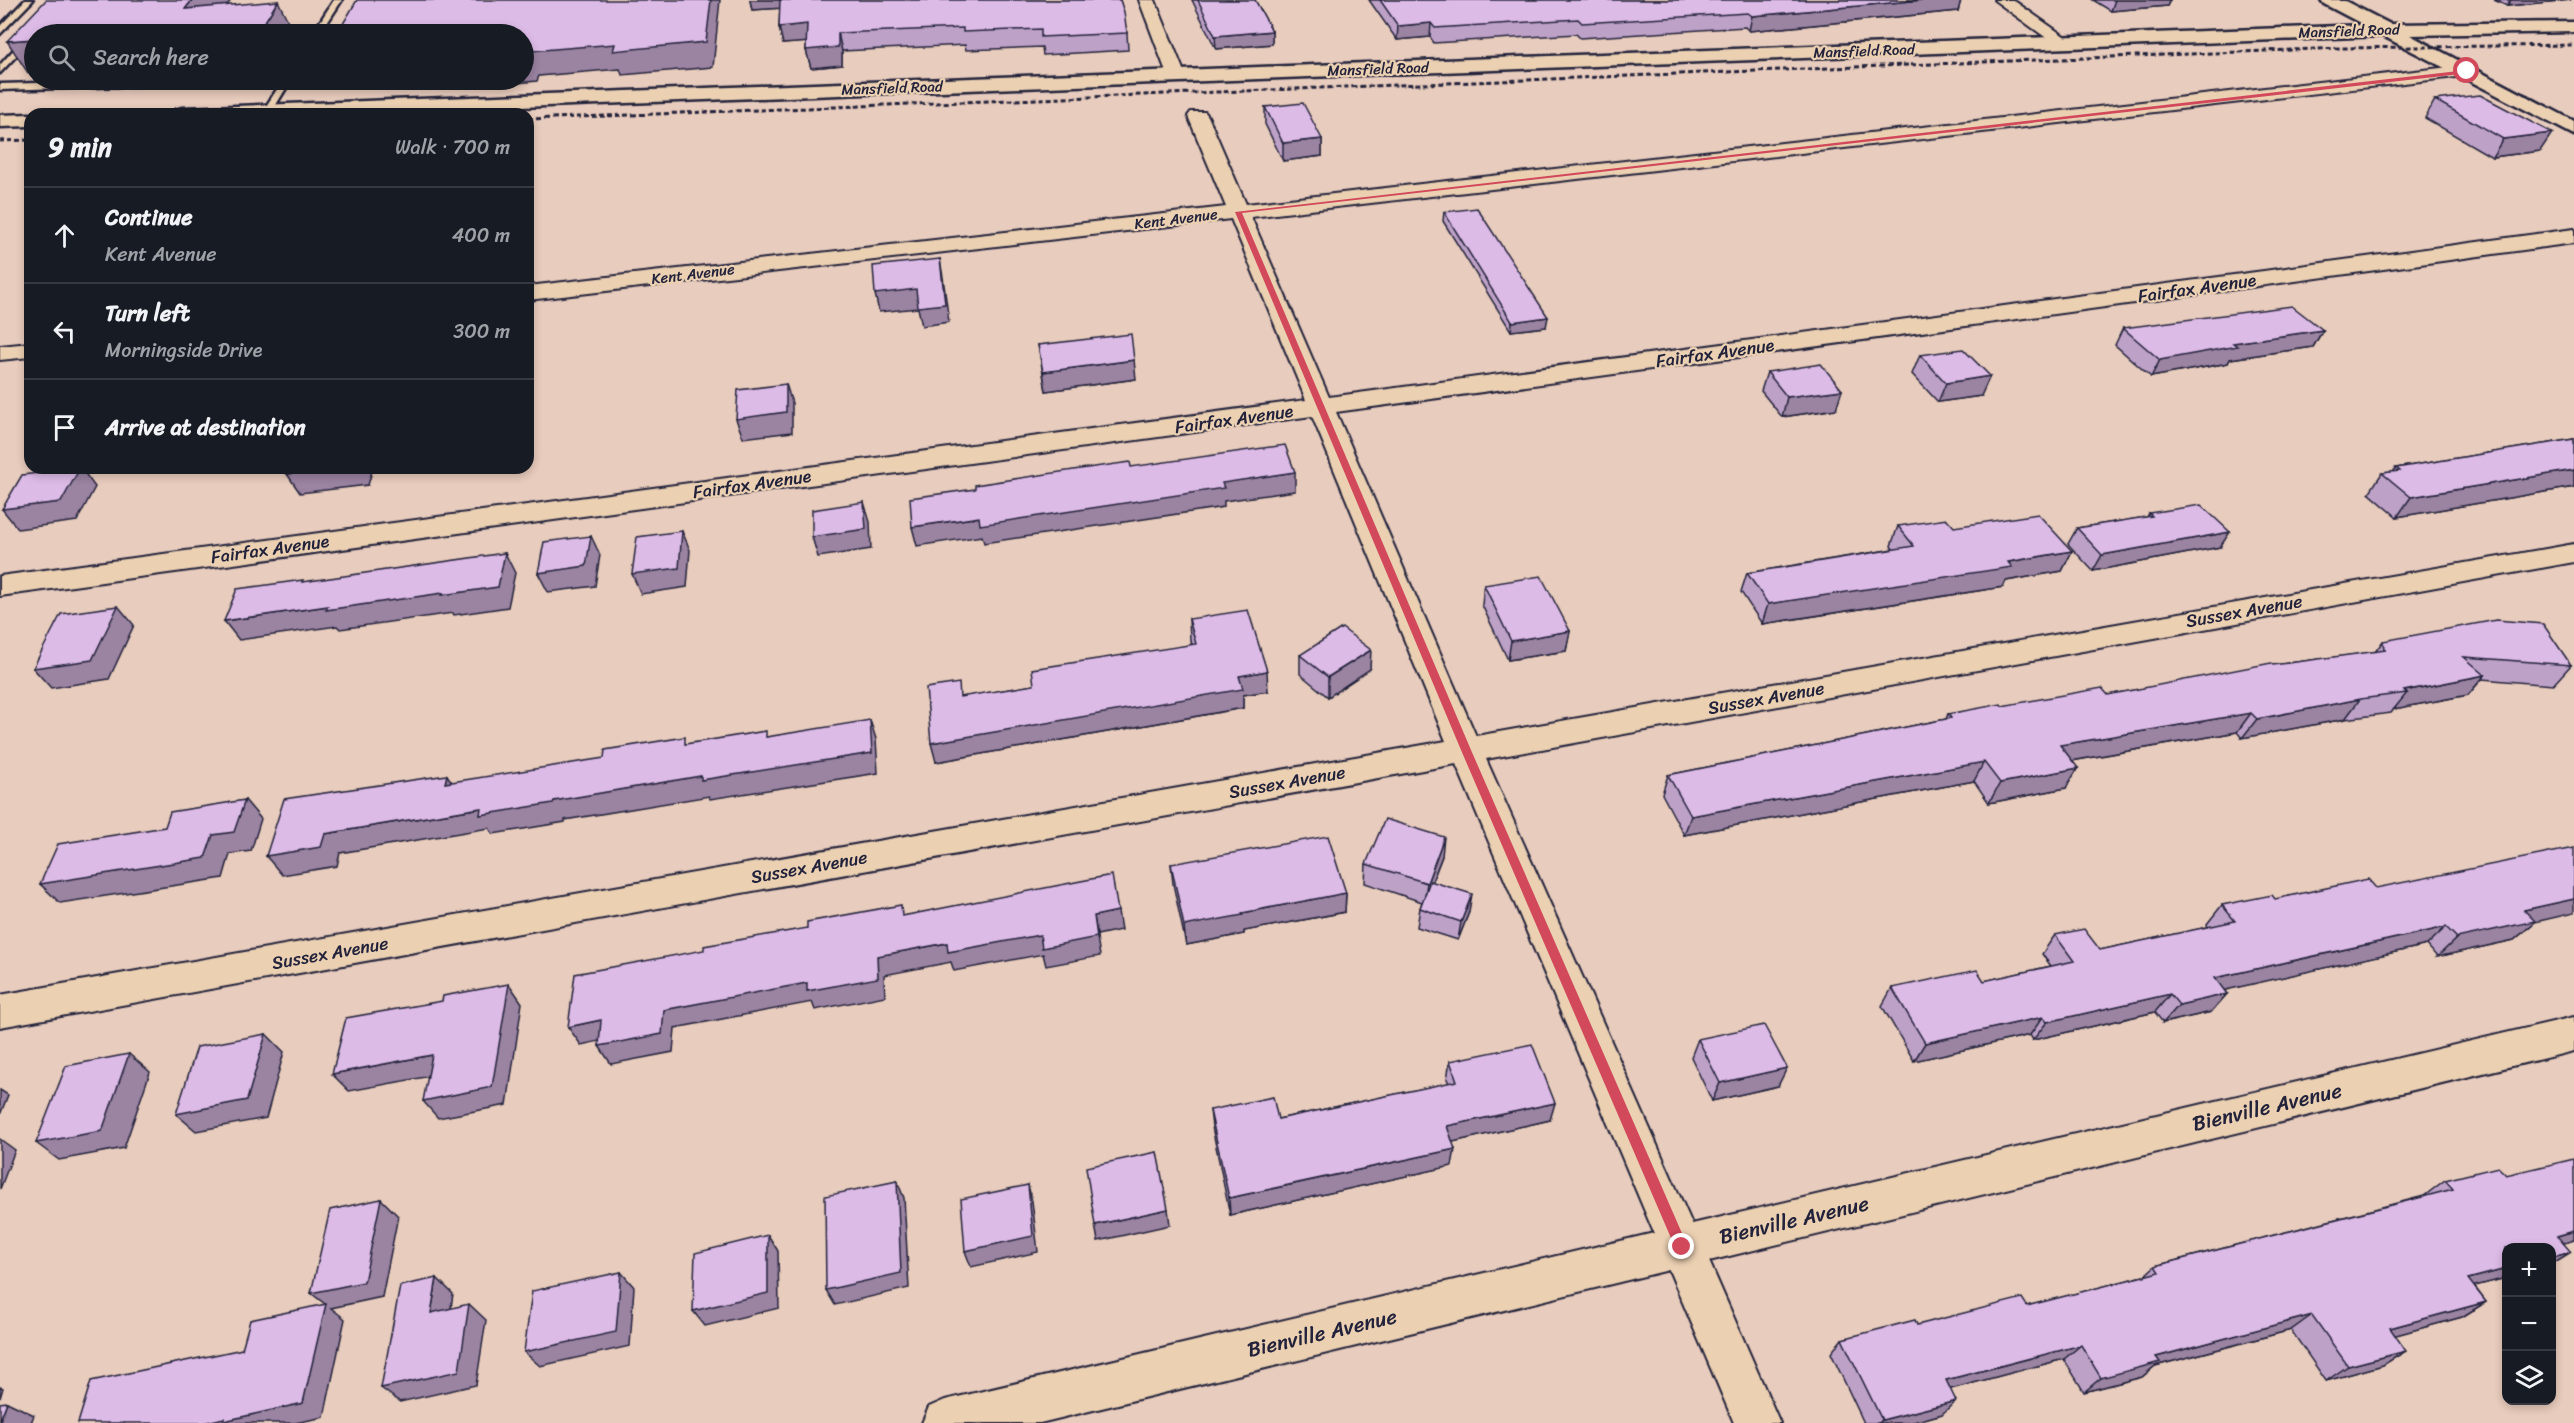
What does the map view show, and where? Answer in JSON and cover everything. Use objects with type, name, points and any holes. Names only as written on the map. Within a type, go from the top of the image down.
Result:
[{"type":"main road","points":[[2330,0],[2574,129]]},
{"type":"main road","name":"Mansfield Road","points":[[348,108],[2385,30],[2574,27]]},
{"type":"main road","points":[[0,121],[24,120]]},
{"type":"street","points":[[1147,0],[1177,77]]},
{"type":"street","points":[[2002,0],[2065,43]]},
{"type":"street","name":"Kent Avenue","points":[[534,292],[2467,71]]},
{"type":"street","points":[[1198,116],[1466,750],[1757,1423]]},
{"type":"street","name":"Fairfax Avenue","points":[[0,586],[2574,236]]},
{"type":"street","points":[[0,353],[24,351]]},
{"type":"street","name":"Sussex Avenue","points":[[0,1011],[2574,553]]},
{"type":"street","name":"Bienville Avenue","points":[[945,1423],[2574,1034]]},
{"type":"lane","points":[[1,29],[29,0]]},
{"type":"lane","points":[[322,24],[338,0]]},
{"type":"lane","points":[[1,29],[22,27]]},
{"type":"lane","points":[[0,70],[24,43]]},
{"type":"lane","points":[[0,87],[24,86]]},
{"type":"lane","points":[[270,108],[281,90]]},
{"type":"building","points":[[46,0],[192,0],[185,9],[278,1],[263,24],[24,24],[24,40],[7,41]]},
{"type":"building","points":[[357,0],[711,0],[706,42],[613,51],[615,44],[534,51],[534,24],[343,24]]},
{"type":"building","points":[[780,0],[1120,0],[1127,33],[1041,37],[1041,29],[963,32],[963,28],[838,33],[838,47],[806,50],[807,24],[779,27]]},
{"type":"building","points":[[1198,0],[1255,0],[1272,31],[1215,36]]},
{"type":"building","points":[[1380,0],[1922,0],[1752,16],[1748,13],[1582,23],[1578,19],[1435,28],[1431,23],[1398,26]]},
{"type":"building","points":[[2480,95],[2552,133],[2503,139],[2435,100]]},
{"type":"building","points":[[1303,103],[1322,139],[1283,143],[1265,107]]},
{"type":"building","points":[[1477,208],[1548,317],[1512,322],[1444,212]]},
{"type":"building","points":[[940,259],[945,304],[918,307],[916,289],[875,294],[873,266]]},
{"type":"building","points":[[2292,306],[2323,330],[2233,343],[2237,346],[2160,360],[2123,328]]},
{"type":"building","points":[[1131,334],[1134,360],[1043,372],[1038,345]]},
{"type":"building","points":[[1963,349],[1990,376],[1946,383],[1920,355]]},
{"type":"building","points":[[1821,364],[1842,390],[1787,397],[1767,372]]},
{"type":"building","points":[[786,384],[786,412],[736,419],[738,390]]},
{"type":"building","points":[[2574,439],[2574,470],[2411,497],[2382,473],[2400,471],[2396,468]]},
{"type":"building","points":[[1285,445],[1295,472],[1222,483],[1224,488],[980,525],[979,517],[912,527],[910,498],[975,489],[975,485],[1080,469],[1130,462],[1131,467]]},
{"type":"building","points":[[77,474],[61,502],[2,509],[22,475]]},
{"type":"building","points":[[864,502],[866,529],[812,537],[812,510]]},
{"type":"building","points":[[2201,505],[2230,532],[2102,555],[2077,528],[2152,516],[2149,513]]},
{"type":"building","points":[[2038,514],[2072,551],[2008,562],[2012,567],[1768,604],[1747,573],[1914,546],[1898,526],[1947,519],[1954,527]]},
{"type":"building","points":[[682,531],[679,568],[632,574],[637,537]]},
{"type":"building","points":[[591,536],[586,566],[538,573],[544,542]]},
{"type":"building","points":[[505,553],[498,587],[326,610],[328,606],[224,621],[237,589]]},
{"type":"building","points":[[1541,576],[1570,631],[1511,641],[1484,585]]},
{"type":"building","points":[[118,606],[92,660],[33,668],[61,614]]},
{"type":"building","points":[[1248,610],[1267,671],[1239,676],[1243,689],[931,743],[926,688],[959,683],[960,697],[1034,685],[1032,669],[1196,644],[1189,619]]},
{"type":"building","points":[[2496,620],[2543,624],[2571,665],[2464,657],[2485,675],[2404,691],[2407,693],[2360,699],[2257,719],[2251,713],[2060,745],[2078,768],[2000,783],[1984,762],[1691,816],[1668,775],[1951,718],[1948,714],[2001,704],[2002,706],[2102,688],[2108,695],[2271,663],[2273,665],[2386,650],[2384,650],[2383,641]]},
{"type":"building","points":[[1342,628],[1371,650],[1328,677],[1300,655]]},
{"type":"building","points":[[870,720],[872,753],[701,780],[701,776],[480,815],[481,808],[325,834],[321,847],[266,856],[284,799],[447,775],[445,783],[604,758],[605,750],[685,737],[685,744],[766,731],[766,737]]},
{"type":"building","points":[[245,800],[234,832],[213,835],[205,858],[40,884],[58,844],[165,827],[170,812]]},
{"type":"building","points":[[1385,819],[1444,837],[1427,883],[1366,864]]},
{"type":"building","points":[[1328,836],[1346,893],[1184,926],[1171,864]]},
{"type":"building","points":[[2574,848],[2574,899],[2524,910],[2535,921],[2457,938],[2446,927],[2215,978],[2227,994],[2179,1005],[2170,994],[2047,1022],[2043,1017],[1925,1043],[1892,988],[1977,970],[1984,981],[2074,961],[2055,935],[2084,929],[2100,950],[2235,921],[2222,905],[2272,895],[2275,899],[2368,879],[2376,888]]},
{"type":"building","points":[[1112,875],[1118,911],[1094,916],[1097,937],[1042,948],[1040,935],[948,952],[947,943],[877,956],[878,978],[807,991],[807,983],[664,1010],[662,1034],[599,1046],[601,1020],[568,1027],[575,974],[704,950],[704,946],[807,928],[807,922],[901,905],[902,916]]},
{"type":"building","points":[[1430,881],[1472,894],[1461,922],[1420,908]]},
{"type":"building","points":[[509,984],[492,1087],[423,1101],[432,1055],[332,1074],[346,1018],[442,1001],[443,996]]},
{"type":"building","points":[[1764,1025],[1787,1068],[1720,1083],[1698,1039]]},
{"type":"building","points":[[266,1034],[247,1100],[176,1114],[197,1047]]},
{"type":"building","points":[[1532,1044],[1555,1103],[1447,1126],[1455,1149],[1229,1198],[1210,1110],[1273,1097],[1278,1119],[1457,1081],[1450,1061]]},
{"type":"building","points":[[129,1054],[102,1131],[36,1143],[66,1066]]},
{"type":"building","points":[[1157,1152],[1168,1209],[1095,1225],[1086,1167]]},
{"type":"building","points":[[2574,1159],[2574,1231],[2557,1236],[2571,1252],[2556,1256],[2556,1243],[2502,1243],[2502,1270],[2468,1279],[2486,1302],[2390,1328],[2406,1351],[2348,1366],[2312,1315],[2156,1357],[2160,1362],[2101,1378],[2081,1345],[1946,1380],[1956,1401],[1882,1420],[1842,1339],[1915,1320],[1917,1325],[2022,1298],[2027,1306],[2159,1272],[2155,1266],[2453,1189],[2445,1180],[2498,1167],[2506,1175]]},
{"type":"building","points":[[897,1181],[901,1273],[826,1290],[825,1196]]},
{"type":"building","points":[[1028,1185],[1033,1236],[965,1251],[961,1199]]},
{"type":"building","points":[[381,1199],[364,1282],[311,1293],[330,1210]]},
{"type":"building","points":[[768,1235],[768,1293],[693,1311],[695,1253]]},
{"type":"building","points":[[621,1272],[616,1332],[524,1352],[532,1291]]},
{"type":"building","points":[[437,1278],[431,1313],[469,1304],[459,1371],[381,1388],[400,1286]]},
{"type":"building","points":[[326,1304],[303,1403],[224,1421],[224,1418],[203,1423],[78,1423],[91,1381],[242,1349],[250,1320]]},
{"type":"building","points":[[7,1402],[0,1420],[0,1403]]},
{"type":"railway","points":[[534,119],[2342,48],[2574,45]]},
{"type":"railway","points":[[0,141],[24,140]]},
{"type":"route","points":[[1682,1247],[1466,750],[1238,212],[2467,71]]}]
